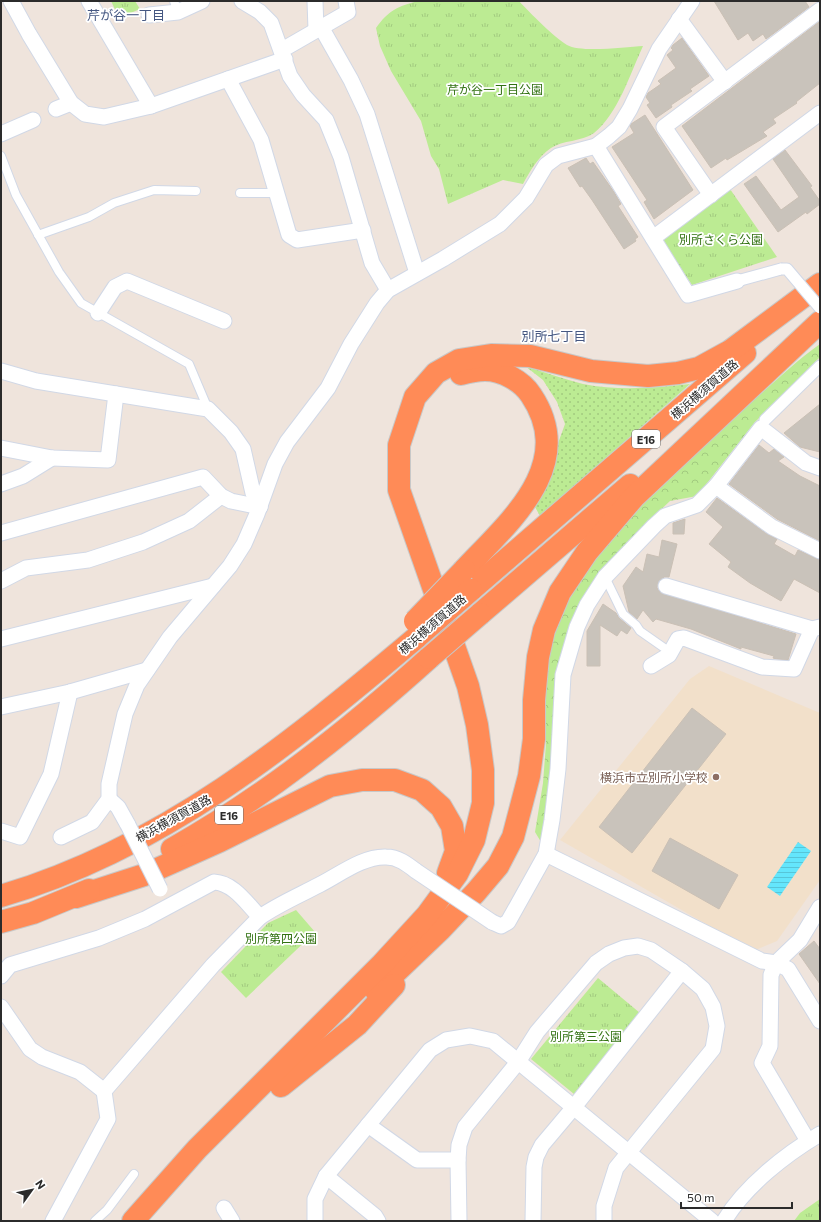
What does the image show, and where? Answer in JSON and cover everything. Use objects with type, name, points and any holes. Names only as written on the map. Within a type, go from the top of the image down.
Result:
[{"type":"highway","points":[[434,922],[474,840],[483,803],[483,770],[477,725],[468,686],[399,490],[399,445],[415,396],[436,373],[459,360],[491,355],[530,356],[590,371],[648,376],[678,373],[699,368],[730,351],[820,284]]},
{"type":"highway","name":"横浜横須賀道路","points":[[1,896],[64,874],[160,828],[251,771],[309,727],[467,580],[820,288]]},
{"type":"highway","points":[[434,922],[476,892],[498,866],[513,837],[529,776],[534,739],[534,700],[538,657],[544,630],[560,592],[587,552],[634,497],[820,322]]},
{"type":"highway","name":"横浜横須賀道路","points":[[1,922],[76,896],[173,849],[266,790],[327,746],[820,322]]},
{"type":"highway","points":[[150,1221],[275,1081],[414,943],[470,884],[482,856],[496,808],[497,766],[480,684],[413,500],[409,458],[413,431],[422,407],[436,391],[455,375],[485,370],[508,375],[528,389],[539,407],[547,436],[546,460],[534,487],[467,580]]},
{"type":"highway","points":[[76,896],[144,875],[220,840],[330,786],[362,780],[395,780],[422,790],[442,807],[452,826],[456,851],[434,922]]},
{"type":"highway","points":[[133,1221],[197,1149],[275,1081]]},
{"type":"street","points":[[12,1],[29,34],[71,103],[85,114],[104,117],[151,106],[228,80],[283,55],[318,29],[348,12],[346,1]]},
{"type":"street","points":[[90,1],[151,106]]},
{"type":"street","points":[[149,15],[202,1]]},
{"type":"street","points":[[242,1],[260,12],[271,23],[290,76],[303,95],[326,120],[341,156],[372,263],[388,290]]},
{"type":"street","points":[[315,1],[318,29],[351,80],[366,114],[417,273]]},
{"type":"street","points":[[61,837],[92,822],[109,799],[109,784],[125,714],[137,685],[170,636],[230,566],[244,544],[260,507],[275,464],[287,442],[328,388],[365,320],[388,290],[456,252],[500,224],[520,206],[546,165],[558,156],[596,146],[619,127],[630,109],[659,49],[692,1]]},
{"type":"street","points":[[710,195],[664,127],[820,10]]},
{"type":"street","points":[[679,19],[725,82]]},
{"type":"street","points":[[228,80],[261,140],[289,235],[297,240],[363,230]]},
{"type":"street","points":[[56,109],[71,103]]},
{"type":"street","points":[[652,238],[820,113]]},
{"type":"street","points":[[1,134],[33,120]]},
{"type":"street","points":[[596,146],[688,295],[781,269],[787,269],[820,308]]},
{"type":"street","points":[[98,314],[115,287],[127,281],[224,321]]},
{"type":"street","points":[[104,1091],[208,971],[260,917],[274,908],[355,866],[376,858],[387,856],[401,860],[492,922],[501,926],[508,922],[546,854],[558,769],[563,674],[577,627],[590,601],[605,577],[665,516],[697,505],[716,486],[763,424],[820,366]]},
{"type":"street","points":[[1,371],[36,381],[208,410],[231,432],[243,449],[252,493],[260,507]]},
{"type":"street","points":[[1,448],[52,458],[108,460],[116,394]]},
{"type":"street","points":[[763,424],[806,463],[820,468]]},
{"type":"street","points":[[1,484],[23,476],[52,458]]},
{"type":"street","points":[[1,533],[203,477],[221,496],[231,501],[260,507]]},
{"type":"street","points":[[716,486],[772,527],[820,551]]},
{"type":"street","points":[[1,581],[26,568],[88,560],[143,542],[189,521],[221,496]]},
{"type":"street","points":[[1,639],[213,586]]},
{"type":"street","points":[[651,666],[669,655],[678,639],[684,638],[762,667],[794,669],[816,628],[666,586]]},
{"type":"street","points":[[1,707],[70,692],[147,670]]},
{"type":"street","points":[[1,831],[20,837],[51,774],[70,692]]},
{"type":"street","points":[[109,799],[118,806],[169,905]]},
{"type":"street","points":[[546,854],[762,961],[776,963],[788,969],[820,1021]]},
{"type":"street","points":[[1,976],[10,965],[99,938],[145,919],[214,882],[222,882],[232,888],[260,917]]},
{"type":"street","points":[[724,1221],[756,1182],[796,1148],[814,1137],[762,1063],[770,1046],[771,975],[776,963],[800,940],[820,907]]},
{"type":"street","points":[[459,1221],[458,1160],[459,1145],[465,1126],[518,1062],[537,1032],[596,962],[609,954],[624,948],[638,946],[652,950],[682,971],[703,989],[714,1007],[717,1026],[713,1049],[616,1168],[604,1206],[604,1221]]},
{"type":"street","points":[[533,1221],[536,1157],[542,1145],[682,971]]},
{"type":"street","points":[[1,1007],[30,1049],[42,1057],[80,1072],[104,1091],[108,1119],[53,1221]]},
{"type":"street","points":[[315,1221],[315,1200],[326,1176],[430,1050],[446,1040],[470,1036],[493,1041],[712,1221]]},
{"type":"street","points":[[368,1125],[417,1160],[458,1160]]},
{"type":"street","points":[[326,1176],[375,1216],[378,1221]]},
{"type":"lane","points":[[1,156],[16,195],[59,272],[81,303],[98,314],[189,364],[208,410]]},
{"type":"lane","points":[[38,235],[90,217],[114,203],[154,190],[196,191]]},
{"type":"lane","points":[[240,193],[277,193]]},
{"type":"lane","points":[[605,577],[623,614],[636,625],[640,631],[670,652]]},
{"type":"lane","points":[[95,1221],[107,1210],[134,1174]]},
{"type":"shaded area","name":"横浜市立別所小学校","points":[[709,666],[820,713],[820,880],[777,941],[753,951],[560,840],[690,679]]},
{"type":"green space","points":[[111,1],[135,1],[140,9],[119,18]]},
{"type":"green space","name":"芹が谷一丁目公園","points":[[418,1],[519,1],[549,31],[567,45],[582,49],[643,46],[617,105],[594,133],[551,148],[538,160],[523,184],[503,180],[448,204],[439,169],[431,156],[421,121],[391,71],[380,46],[376,28],[389,13],[399,7]]},
{"type":"green space","name":"別所さくら公園","points":[[730,189],[777,257],[692,285],[662,240]]},
{"type":"green space","points":[[820,344],[820,357],[755,422],[697,496],[670,501],[635,534],[595,583],[575,619],[541,842],[535,832],[543,783],[546,744],[546,728],[540,715],[545,654],[561,605],[618,527],[737,413]]},
{"type":"green space","points":[[525,366],[583,384],[610,388],[664,387],[690,384],[540,516],[535,507],[565,424],[557,402],[543,380]]},
{"type":"green space","name":"別所第四公園","points":[[296,910],[315,932],[246,998],[221,972],[268,923]]},
{"type":"green space","name":"別所第三公園","points":[[598,978],[640,1013],[574,1094],[531,1059]]},
{"type":"green space","points":[[820,1199],[820,1221],[794,1221],[800,1213]]},
{"type":"water","points":[[798,842],[811,851],[780,896],[767,887]]},
{"type":"building","points":[[714,1],[805,1],[809,7],[766,39],[763,34],[753,41],[748,33],[738,40]]},
{"type":"building","points":[[819,22],[820,83],[796,102],[797,103],[773,119],[776,123],[763,132],[767,136],[727,160],[726,158],[711,168],[682,126]]},
{"type":"building","points":[[682,38],[709,76],[690,89],[692,91],[671,105],[672,107],[656,118],[647,105],[650,103],[646,97],[648,93],[661,84],[658,81],[676,68],[667,55],[673,50],[671,48],[673,45]]},
{"type":"building","points":[[645,115],[693,190],[654,219],[644,202],[647,200],[612,147],[634,133],[630,126],[631,124]]},
{"type":"building","points":[[785,150],[812,186],[810,187],[820,201],[820,204],[778,232],[744,184],[756,176],[781,210],[799,197],[773,159]]},
{"type":"building","points":[[586,158],[590,164],[593,162],[614,192],[621,204],[618,206],[638,237],[635,239],[636,241],[624,249],[592,200],[582,186],[580,187],[568,168]]},
{"type":"building","points":[[820,404],[820,452],[800,447],[784,433]]},
{"type":"building","points":[[759,445],[769,453],[774,449],[784,457],[778,461],[800,476],[820,486],[820,541],[777,519],[729,484]]},
{"type":"building","points":[[717,498],[767,534],[777,539],[774,544],[795,556],[798,550],[820,560],[820,593],[794,579],[781,601],[750,583],[728,567],[731,562],[709,544],[723,527],[706,512]]},
{"type":"building","points":[[685,519],[684,534],[673,534],[673,523]]},
{"type":"building","points":[[662,540],[677,544],[669,577],[664,577],[658,583],[657,588],[660,592],[796,634],[788,660],[773,658],[774,656],[741,647],[741,649],[691,629],[656,619],[653,622],[643,610],[637,619],[629,612],[623,586],[636,567],[643,572],[647,554],[659,557]]},
{"type":"building","points":[[603,604],[616,613],[619,618],[631,628],[627,634],[621,630],[617,636],[600,625],[600,666],[587,666],[587,631]]},
{"type":"building","points":[[692,708],[726,734],[632,853],[599,827]]},
{"type":"building","points":[[670,838],[738,875],[719,909],[652,871]]},
{"type":"building","points":[[814,941],[820,949],[820,984],[799,954]]},
{"type":"place","name":"横浜市立別所小学校","points":[[716,777]]},
{"type":"district","name":"芹が谷一丁目","points":[[126,15]]},
{"type":"district","name":"別所七丁目","points":[[554,336]]}]
